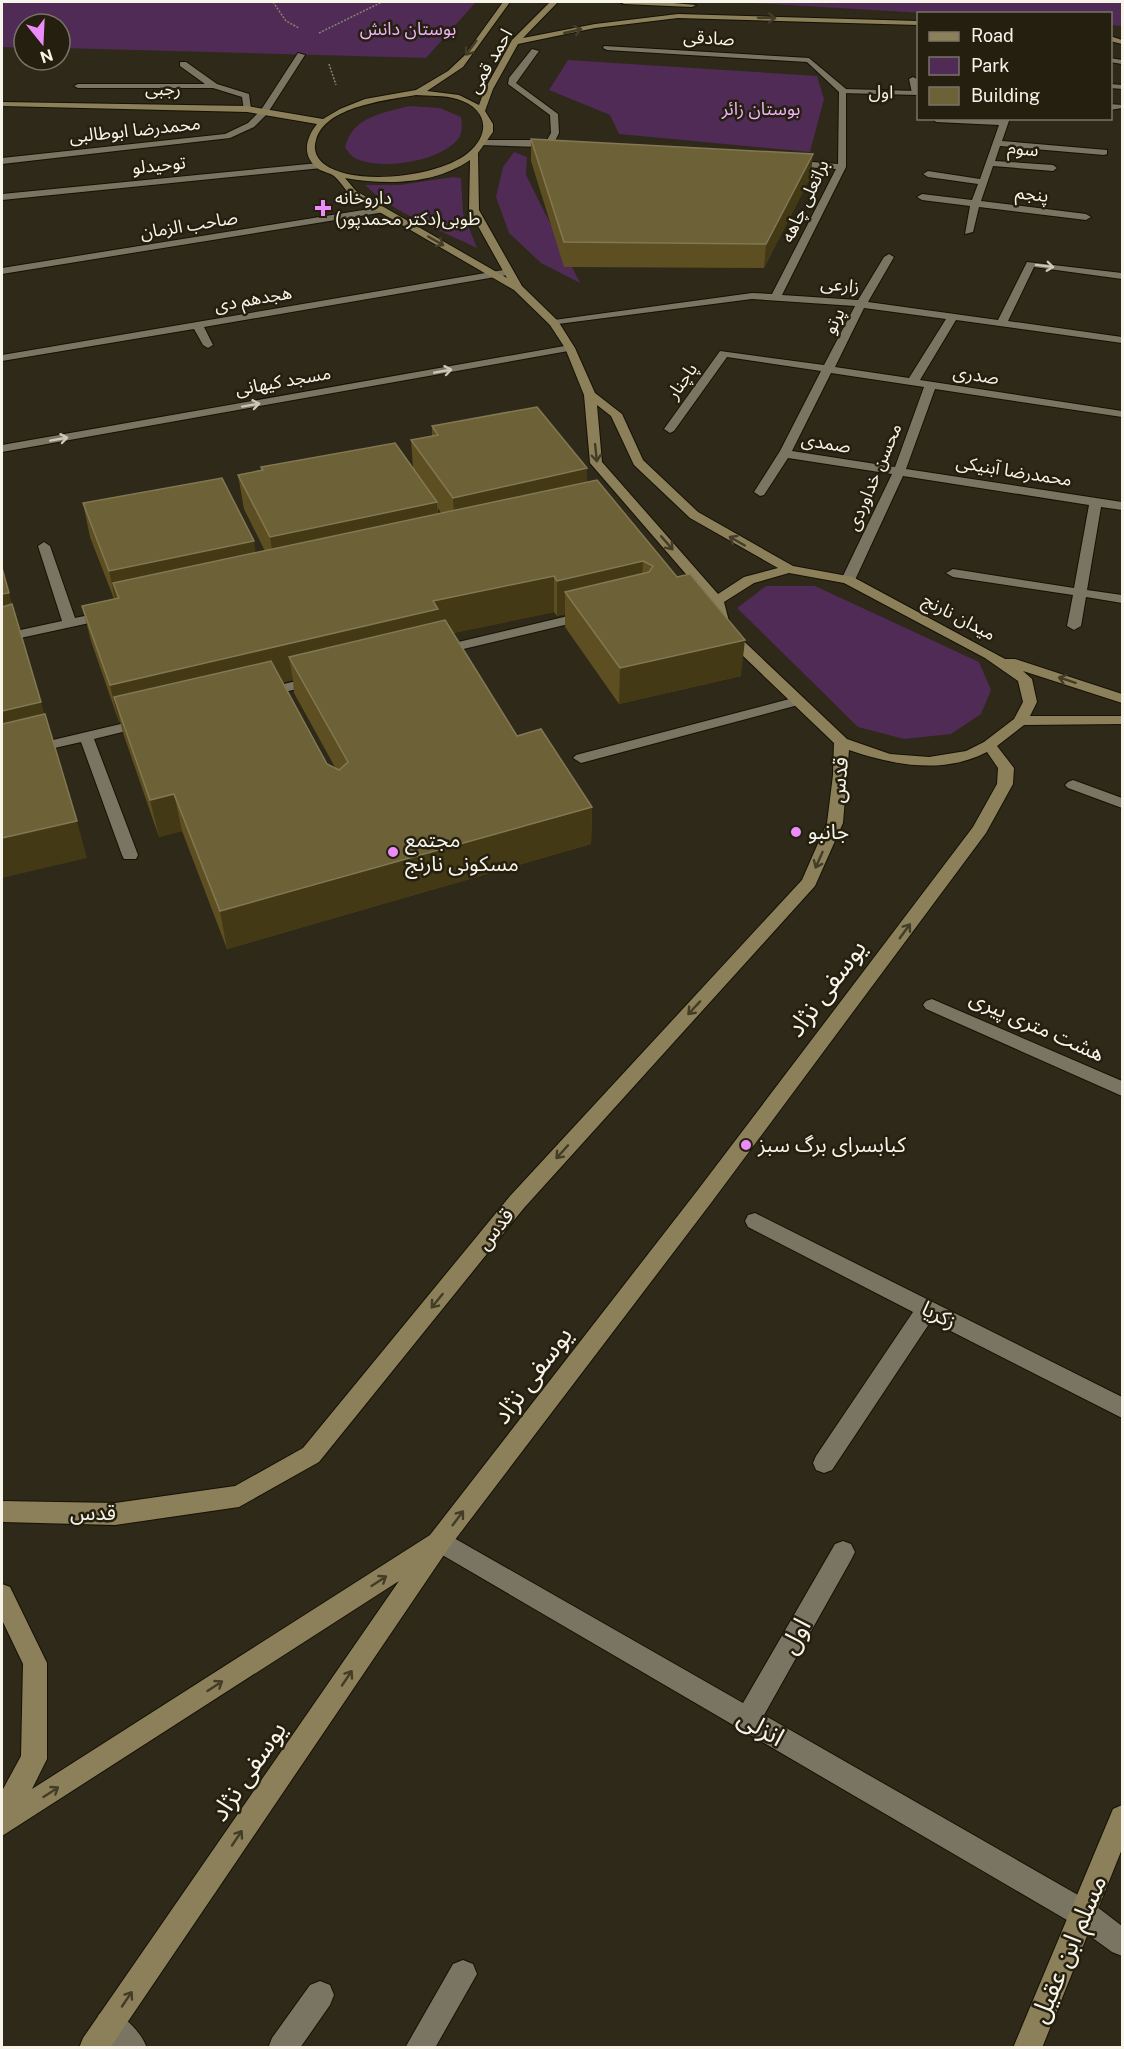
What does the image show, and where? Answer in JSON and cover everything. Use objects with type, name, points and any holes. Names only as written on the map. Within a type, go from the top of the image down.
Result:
[{"type":"street","name":"احمد قمی","points":[[416,93],[456,69],[506,2]]},
{"type":"street","name":"احمد قمی","points":[[481,110],[489,89],[516,42],[554,2]]},
{"type":"street","points":[[624,2],[707,6]]},
{"type":"street","points":[[777,10],[917,17]]},
{"type":"street","points":[[516,42],[595,26],[678,16],[917,22]]},
{"type":"street","name":"صادقی","points":[[608,48],[809,60],[843,91]]},
{"type":"street","points":[[536,51],[512,80],[512,84],[554,114],[555,133],[550,143]]},
{"type":"street","points":[[264,112],[301,55]]},
{"type":"street","points":[[183,64],[214,86]]},
{"type":"street","points":[[913,79],[917,93]]},
{"type":"street","points":[[78,87],[214,86],[246,96],[247,109]]},
{"type":"street","name":"اول","points":[[843,91],[917,93]]},
{"type":"street","name":"براتعلی چاهه","points":[[777,296],[842,167],[843,91]]},
{"type":"street","points":[[416,93],[463,98],[481,110],[489,122],[489,135],[484,143],[474,154],[455,166],[436,173],[411,178],[375,178],[336,173],[320,166],[312,156],[310,145],[312,137],[323,122],[344,110],[370,100],[416,93]]},
{"type":"street","name":"رجبی","points":[[2,104],[247,109],[323,122]]},
{"type":"street","name":"محمدرضا ابوطالبی","points":[[2,161],[227,136],[250,125],[264,112]]},
{"type":"street","points":[[968,232],[975,204],[1006,121],[983,120]]},
{"type":"street","points":[[484,143],[550,143],[583,146]]},
{"type":"street","points":[[997,143],[1104,152]]},
{"type":"street","points":[[474,154],[474,210],[518,288]]},
{"type":"street","points":[[782,162],[842,167]]},
{"type":"street","name":"سوم","points":[[990,163],[1053,168]]},
{"type":"street","name":"توحیدلو","points":[[2,197],[320,166]]},
{"type":"street","points":[[336,173],[353,193],[518,288],[554,323],[570,348],[590,395],[596,463],[717,601],[724,630],[842,742],[888,758],[928,762],[970,755],[989,745],[1020,721],[1122,720]]},
{"type":"street","points":[[928,174],[983,182]]},
{"type":"street","name":"پنجم","points":[[922,197],[1086,217]]},
{"type":"street","name":"صاحب الزمان","points":[[2,271],[382,210]]},
{"type":"street","name":"پرتو","points":[[829,370],[861,304],[889,257]]},
{"type":"street","points":[[1002,323],[1031,264],[1122,276]]},
{"type":"street","name":"هجدهم دی","points":[[2,358],[509,272]]},
{"type":"street","name":"زارعی","points":[[554,323],[752,296],[777,296],[861,304],[1122,340]]},
{"type":"street","points":[[912,383],[954,316]]},
{"type":"street","points":[[198,325],[208,345]]},
{"type":"street","name":"مسجد کیهانی","points":[[2,449],[570,348]]},
{"type":"street","name":"پاچنار","points":[[670,429],[724,353],[829,370]]},
{"type":"street","name":"صدری","points":[[829,370],[930,386],[1121,410]]},
{"type":"street","name":"صمدی","points":[[760,492],[786,451],[829,370]]},
{"type":"street","name":"محسن خداوردی","points":[[848,580],[899,472],[930,386]]},
{"type":"street","points":[[590,395],[616,414],[638,462],[694,515],[789,569]]},
{"type":"street","name":"صمدی","points":[[786,451],[791,456],[899,472]]},
{"type":"street","name":"محمدرضا آبنیکی","points":[[899,472],[1122,506]]},
{"type":"street","points":[[612,504],[628,499]]},
{"type":"street","points":[[1074,627],[1096,502]]},
{"type":"street","points":[[44,546],[70,623]]},
{"type":"street","name":"میدان نارنج","points":[[717,601],[749,580],[789,569],[848,580],[990,655],[1025,679],[1030,702],[1020,721]]},
{"type":"street","points":[[953,573],[1122,599]]},
{"type":"street","points":[[422,655],[607,610]]},
{"type":"street","points":[[2,638],[126,611]]},
{"type":"street","points":[[990,655],[1122,699]]},
{"type":"street","points":[[248,697],[286,694],[329,677]]},
{"type":"street","points":[[581,758],[797,701]]},
{"type":"street","points":[[2,756],[155,719]]},
{"type":"street","points":[[86,736],[130,855]]},
{"type":"street","name":"قدس","points":[[2,1512],[115,1514],[239,1496],[311,1455],[517,1202],[809,882],[835,823],[841,775],[842,742]]},
{"type":"street","name":"یوسفی نژاد","points":[[101,2036],[440,1541],[813,1054],[980,829],[1005,784],[1006,768],[989,745]]},
{"type":"street","points":[[1073,785],[1122,803]]},
{"type":"street","name":"هشت متری پیری","points":[[932,1005],[1122,1089]]},
{"type":"street","name":"زکریا","points":[[755,1221],[1122,1408]]},
{"type":"street","points":[[824,1463],[927,1309]]},
{"type":"street","points":[[2,1824],[440,1541]]},
{"type":"street","name":"انزلی","points":[[440,1541],[1082,1913],[1122,1942]]},
{"type":"street","name":"اول","points":[[748,1719],[843,1552]]},
{"type":"street","points":[[2,1595],[35,1663],[34,1759],[2,1816]]},
{"type":"street","name":"مسلم ابن عقیل","points":[[1027,2048],[1122,1818]]},
{"type":"street","points":[[419,2048],[463,1974]]},
{"type":"street","points":[[282,2048],[320,1995]]},
{"type":"street","points":[[101,2036],[133,2048]]},
{"type":"path","points":[[319,33],[382,2]]},
{"type":"green space","name":"بوستان دانش","points":[[2,2],[476,2],[426,58],[72,48],[72,12],[12,12],[12,47],[2,47]]},
{"type":"green space","points":[[735,2],[1122,2],[1122,26],[1112,25],[1112,12],[917,13]]},
{"type":"green space","name":"بوستان زائر","points":[[568,60],[817,76],[824,99],[810,152],[619,134],[610,115],[549,90]]},
{"type":"green space","points":[[409,106],[440,108],[461,117],[460,137],[438,154],[394,164],[366,162],[354,157],[345,148],[348,138],[361,123],[379,114]]},
{"type":"green space","points":[[514,152],[527,157],[526,175],[580,283],[541,263],[509,233],[496,197],[503,167]]},
{"type":"green space","points":[[453,177],[461,178],[463,213],[477,248],[388,204],[365,185],[400,185]]},
{"type":"green space","points":[[766,586],[815,586],[979,662],[991,690],[981,714],[951,734],[904,739],[858,727],[737,608]]},
{"type":"building","points":[[531,139],[813,154],[766,244],[564,242]]},
{"type":"building","points":[[537,407],[587,468],[453,498],[411,440],[438,435],[432,426]]},
{"type":"building","points":[[395,443],[437,502],[270,537],[238,475],[263,470],[261,467]]},
{"type":"building","points":[[222,478],[254,541],[109,571],[83,503]]},
{"type":"building","points":[[597,480],[677,577],[690,574],[745,640],[620,668],[565,592],[649,572],[653,566],[643,561],[557,581],[554,576],[433,601],[438,609],[110,685],[82,606],[119,598],[113,583]]},
{"type":"building","points":[[2,568],[9,593],[2,594]]},
{"type":"building","points":[[12,604],[41,702],[2,711],[2,607]]},
{"type":"building","points":[[445,620],[517,736],[541,729],[592,807],[220,911],[174,794],[150,800],[114,697],[271,661],[327,764],[339,770],[348,762],[289,657]]},
{"type":"building","points":[[45,714],[77,821],[2,838],[2,724]]},
{"type":"place","name":"داروخانه طوبی(دکتر محمدپور)","points":[[323,208]]},
{"type":"place","name":"جانبو","points":[[796,832]]},
{"type":"place","name":"مجتمع مسکونی نارنج","points":[[393,852]]},
{"type":"place","name":"کبابسرای برگ سبز","points":[[746,1145]]}]
